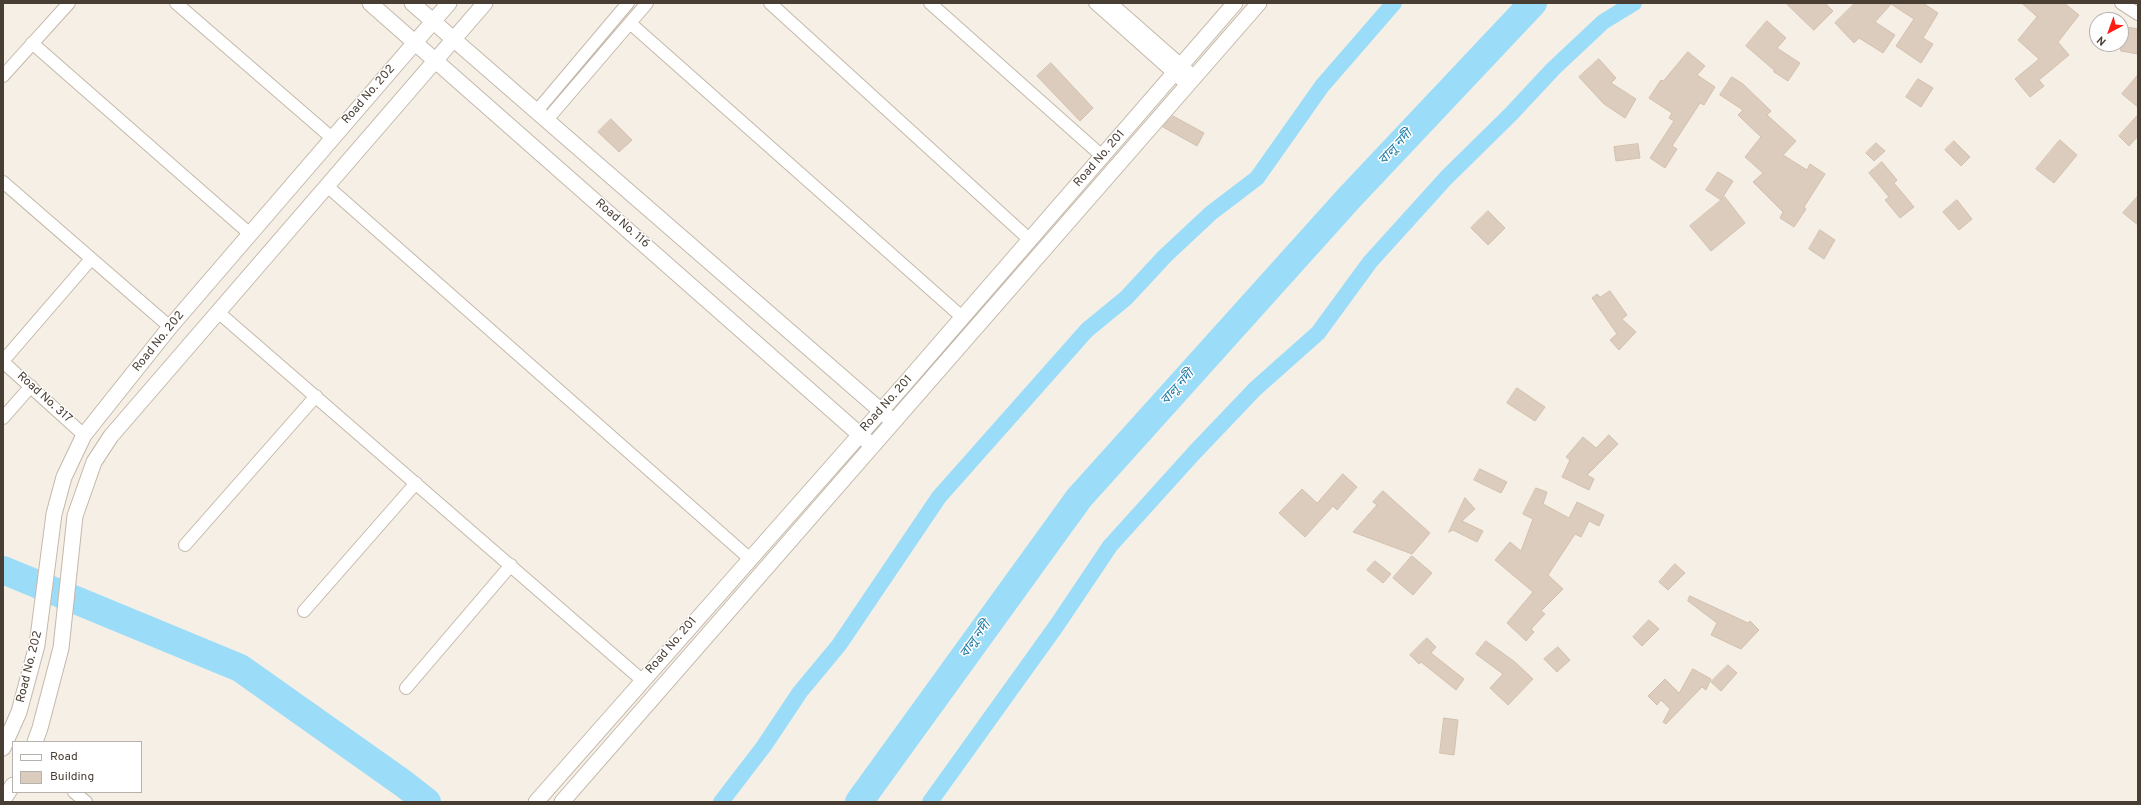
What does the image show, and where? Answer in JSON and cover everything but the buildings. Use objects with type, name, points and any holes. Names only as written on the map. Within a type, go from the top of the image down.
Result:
[{"type":"street","points":[[3,76],[69,3]]},
{"type":"street","points":[[176,3],[332,138]]},
{"type":"street","name":"Road No. 116","points":[[370,3],[415,41],[873,446]]},
{"type":"street","points":[[412,3],[894,421]]},
{"type":"street","name":"Road No. 202","points":[[3,748],[19,712],[38,645],[54,514],[64,477],[84,435],[170,327],[449,3]]},
{"type":"street","name":"Road No. 202","points":[[35,741],[61,648],[75,516],[94,462],[111,436],[484,3]]},
{"type":"street","points":[[541,116],[628,3]]},
{"type":"street","points":[[541,116],[630,23],[647,3]]},
{"type":"street","points":[[770,3],[1030,240]]},
{"type":"street","points":[[930,3],[1102,156]]},
{"type":"street","points":[[1095,3],[1178,69]]},
{"type":"street","points":[[1111,3],[1191,81]]},
{"type":"street","name":"Road No. 201","points":[[536,802],[1030,240],[1235,3]]},
{"type":"street","name":"Road No. 201","points":[[562,802],[1259,3]]},
{"type":"street","points":[[2121,3],[2138,14]]},
{"type":"street","points":[[630,23],[962,317]]},
{"type":"street","points":[[32,43],[250,234]]},
{"type":"street","points":[[3,182],[170,327]]},
{"type":"street","points":[[326,186],[750,558]]},
{"type":"street","points":[[3,362],[91,259]]},
{"type":"street","points":[[218,312],[642,680]]},
{"type":"street","name":"Road No. 317","points":[[3,362],[84,435]]},
{"type":"street","points":[[3,418],[31,386]]},
{"type":"street","points":[[185,545],[316,396]]},
{"type":"street","points":[[304,611],[416,483]]},
{"type":"street","points":[[406,688],[511,565]]},
{"type":"street","points":[[3,800],[12,786]]},
{"type":"street","points":[[75,793],[86,802]]},
{"type":"waterway","points":[[721,802],[764,746],[800,692],[839,645],[939,497],[1087,330],[1126,298],[1165,256],[1211,213],[1257,178],[1322,86],[1394,3]]},
{"type":"waterway","name":"বালু নদী","points":[[859,802],[1079,498],[1349,198],[1533,3]]},
{"type":"waterway","points":[[930,802],[1057,625],[1110,546],[1194,453],[1255,389],[1318,333],[1370,262],[1446,178],[1511,114],[1553,69],[1603,22],[1634,3]]},
{"type":"waterway","points":[[3,570],[240,668],[404,784],[427,802]]}]
